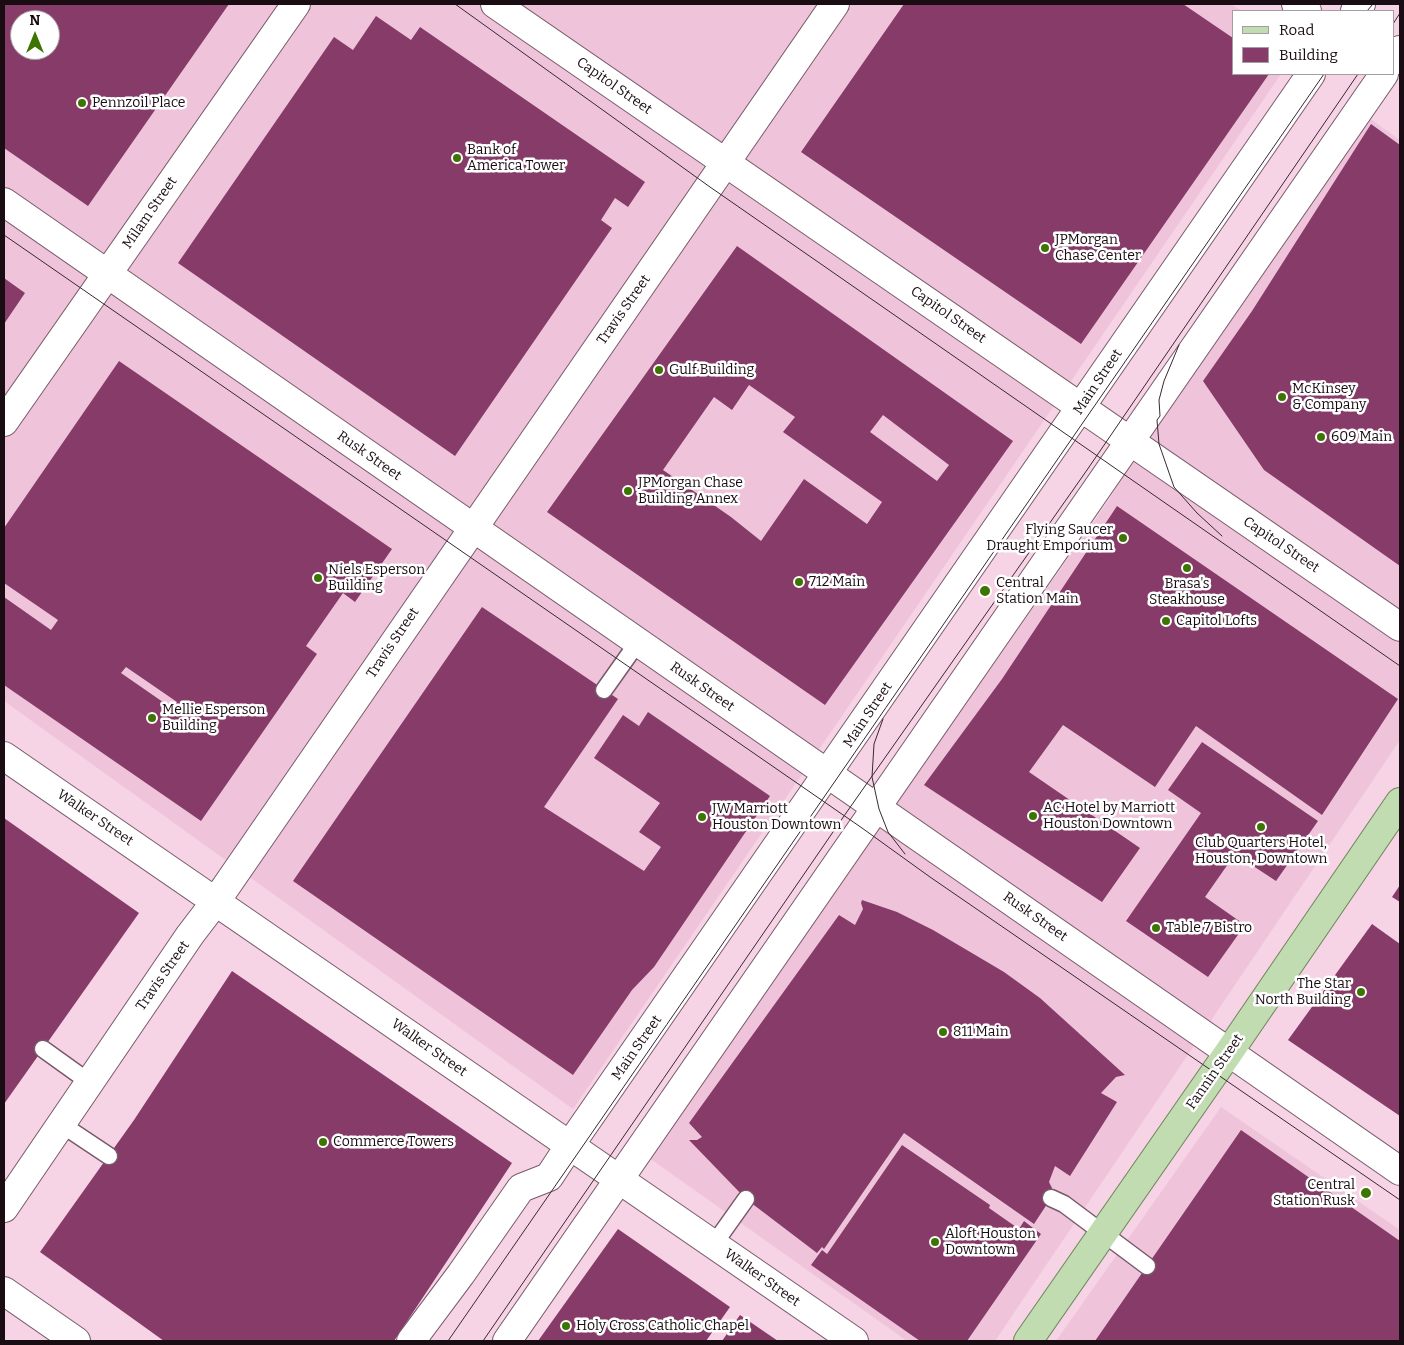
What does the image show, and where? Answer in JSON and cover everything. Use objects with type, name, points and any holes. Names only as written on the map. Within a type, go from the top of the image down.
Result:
[{"type":"main road","name":"Milam Street","points":[[4,422],[296,4]]},
{"type":"main road","name":"Capitol Street","points":[[495,4],[1400,627]]},
{"type":"main road","name":"Travis Street","points":[[4,1208],[190,935],[216,901],[834,4]]},
{"type":"main road","name":"Main Street","points":[[411,1341],[521,1188],[549,1177],[1310,75]]},
{"type":"main road","points":[[507,1341],[1383,75]]},
{"type":"main road","name":"Rusk Street","points":[[4,202],[1400,1170]]},
{"type":"main road","name":"Walker Street","points":[[4,756],[854,1341]]},
{"type":"main road","name":"Fannin Street","points":[[1028,1341],[1400,802]]},
{"type":"main road","points":[[4,1291],[76,1341]]},
{"type":"lane","points":[[604,690],[638,642]]},
{"type":"lane","points":[[43,1049],[89,1082]]},
{"type":"lane","points":[[61,1124],[109,1156]]},
{"type":"lane","points":[[1051,1198],[1064,1204],[1147,1266]]},
{"type":"lane","points":[[714,1244],[746,1199]]},
{"type":"shaded area","points":[[4,4],[1231,4],[1240,10],[1232,10],[1232,75],[1280,75],[573,1109],[4,701]]},
{"type":"shaded area","points":[[1369,118],[1400,140],[1400,740],[995,1341],[907,1341],[648,1157],[1109,500],[1147,432]]},
{"type":"shaded area","points":[[1221,1107],[1400,1230],[1400,1341],[1056,1341]]},
{"type":"building","name":"Pennzoil Place","points":[[4,4],[229,4],[88,206],[4,148]]},
{"type":"building","name":"JPMorgan Chase Center","points":[[904,4],[1183,4],[1232,37],[1232,75],[1268,75],[1081,344],[801,152]]},
{"type":"building","points":[[376,16],[411,40],[420,27],[645,182],[628,207],[615,198],[601,220],[612,228],[455,456],[178,263],[334,37],[353,50]]},
{"type":"building","name":"609 Main","points":[[1371,124],[1400,145],[1400,566],[1264,470],[1203,381],[1252,311]]},
{"type":"building","points":[[737,246],[1013,441],[825,705],[547,512]],"holes":[[[749,385],[795,417],[783,432],[882,502],[867,524],[804,479],[761,541],[731,517],[663,470],[714,397],[732,410]],[[883,415],[949,465],[937,481],[870,432]]]},
{"type":"building","points":[[4,278],[25,293],[4,324]]},
{"type":"building","points":[[119,361],[392,549],[355,602],[343,593],[306,646],[317,654],[201,821],[4,685],[4,597],[51,630],[58,620],[4,583],[4,528]],"holes":[[[126,667],[177,702],[173,709],[121,673]]]},
{"type":"building","points":[[1117,506],[1398,699],[1322,815],[1196,726],[1155,787],[1063,725],[1029,772],[1140,848],[1102,902],[924,785],[1002,679]]},
{"type":"building","points":[[482,607],[618,699],[544,807],[644,871],[661,847],[639,832],[660,803],[594,758],[623,715],[639,726],[648,712],[770,796],[654,967],[632,990],[573,1075],[293,881]]},
{"type":"building","points":[[1202,742],[1318,821],[1276,881],[1235,854],[1205,897],[1245,925],[1208,977],[1126,921],[1201,813],[1168,790]]},
{"type":"building","points":[[4,818],[139,913],[4,1104]]},
{"type":"building","points":[[1400,885],[1400,902],[1392,897]]},
{"type":"building","points":[[862,900],[897,912],[933,930],[1004,972],[1040,998],[1125,1075],[1116,1077],[1101,1093],[1117,1102],[1070,1176],[1055,1166],[1049,1182],[1052,1188],[1051,1198],[1034,1224],[904,1133],[824,1249],[822,1247],[817,1253],[746,1199],[689,1140],[697,1140],[702,1137],[689,1123],[839,915],[855,925],[863,909]]},
{"type":"building","name":"The Star North Building","points":[[1372,924],[1400,944],[1400,1116],[1288,1040]]},
{"type":"building","points":[[232,971],[512,1163],[394,1341],[164,1341],[40,1252],[134,1120]]},
{"type":"building","points":[[1241,1130],[1400,1241],[1400,1341],[1095,1341]]},
{"type":"building","name":"Aloft Houston Downtown","points":[[902,1145],[990,1205],[989,1208],[1019,1229],[1024,1221],[1041,1234],[967,1341],[920,1341],[811,1265],[822,1250],[827,1254]]},
{"type":"building","points":[[618,1229],[730,1307],[706,1341],[538,1341]]},
{"type":"building","points":[[740,1315],[778,1341],[722,1341]]},
{"type":"tram line","points":[[455,4],[710,187],[1400,666]]},
{"type":"tram line","points":[[1368,10],[1373,4]]},
{"type":"tram line","points":[[1394,22],[1400,13]]},
{"type":"tram line","points":[[448,1341],[1323,75]]},
{"type":"tram line","points":[[483,1341],[844,816],[1087,470],[1357,75]]},
{"type":"tram line","points":[[4,235],[862,828],[930,877],[1400,1200]]},
{"type":"tram line","points":[[1179,345],[1164,381],[1159,400],[1160,416],[1157,420],[1159,444],[1174,487],[1197,513],[1222,536]]},
{"type":"tram line","points":[[883,719],[874,744],[872,777],[879,809],[888,832],[905,854]]},
{"type":"place","name":"Pennzoil Place","points":[[82,103]]},
{"type":"place","name":"Bank of America Tower","points":[[457,158]]},
{"type":"place","name":"JPMorgan Chase Center","points":[[1045,248]]},
{"type":"place","name":"Gulf Building","points":[[659,370]]},
{"type":"place","name":"McKinsey & Company","points":[[1282,397]]},
{"type":"place","name":"609 Main","points":[[1321,437]]},
{"type":"place","name":"JPMorgan Chase Building Annex","points":[[628,491]]},
{"type":"place","name":"Flying Saucer Draught Emporium","points":[[1123,538]]},
{"type":"place","name":"Brasa's Steakhouse","points":[[1187,568]]},
{"type":"place","name":"Niels Esperson Building","points":[[318,578]]},
{"type":"place","name":"712 Main","points":[[799,582]]},
{"type":"place","name":"Central Station Main","points":[[985,591]]},
{"type":"place","name":"Capitol Lofts","points":[[1166,621]]},
{"type":"place","name":"Mellie Esperson Building","points":[[152,718]]},
{"type":"place","name":"AC Hotel by Marriott Houston Downtown","points":[[1033,816]]},
{"type":"place","name":"JW Marriott Houston Downtown","points":[[702,817]]},
{"type":"place","name":"Club Quarters Hotel, Houston, Downtown","points":[[1261,827]]},
{"type":"place","name":"Table 7 Bistro","points":[[1156,928]]},
{"type":"place","name":"The Star North Building","points":[[1361,992]]},
{"type":"place","name":"811 Main","points":[[943,1032]]},
{"type":"place","name":"Commerce Towers","points":[[323,1142]]},
{"type":"place","name":"Central Station Rusk","points":[[1366,1193]]},
{"type":"place","name":"Aloft Houston Downtown","points":[[935,1242]]},
{"type":"place","name":"Holy Cross Catholic Chapel","points":[[566,1326]]}]
